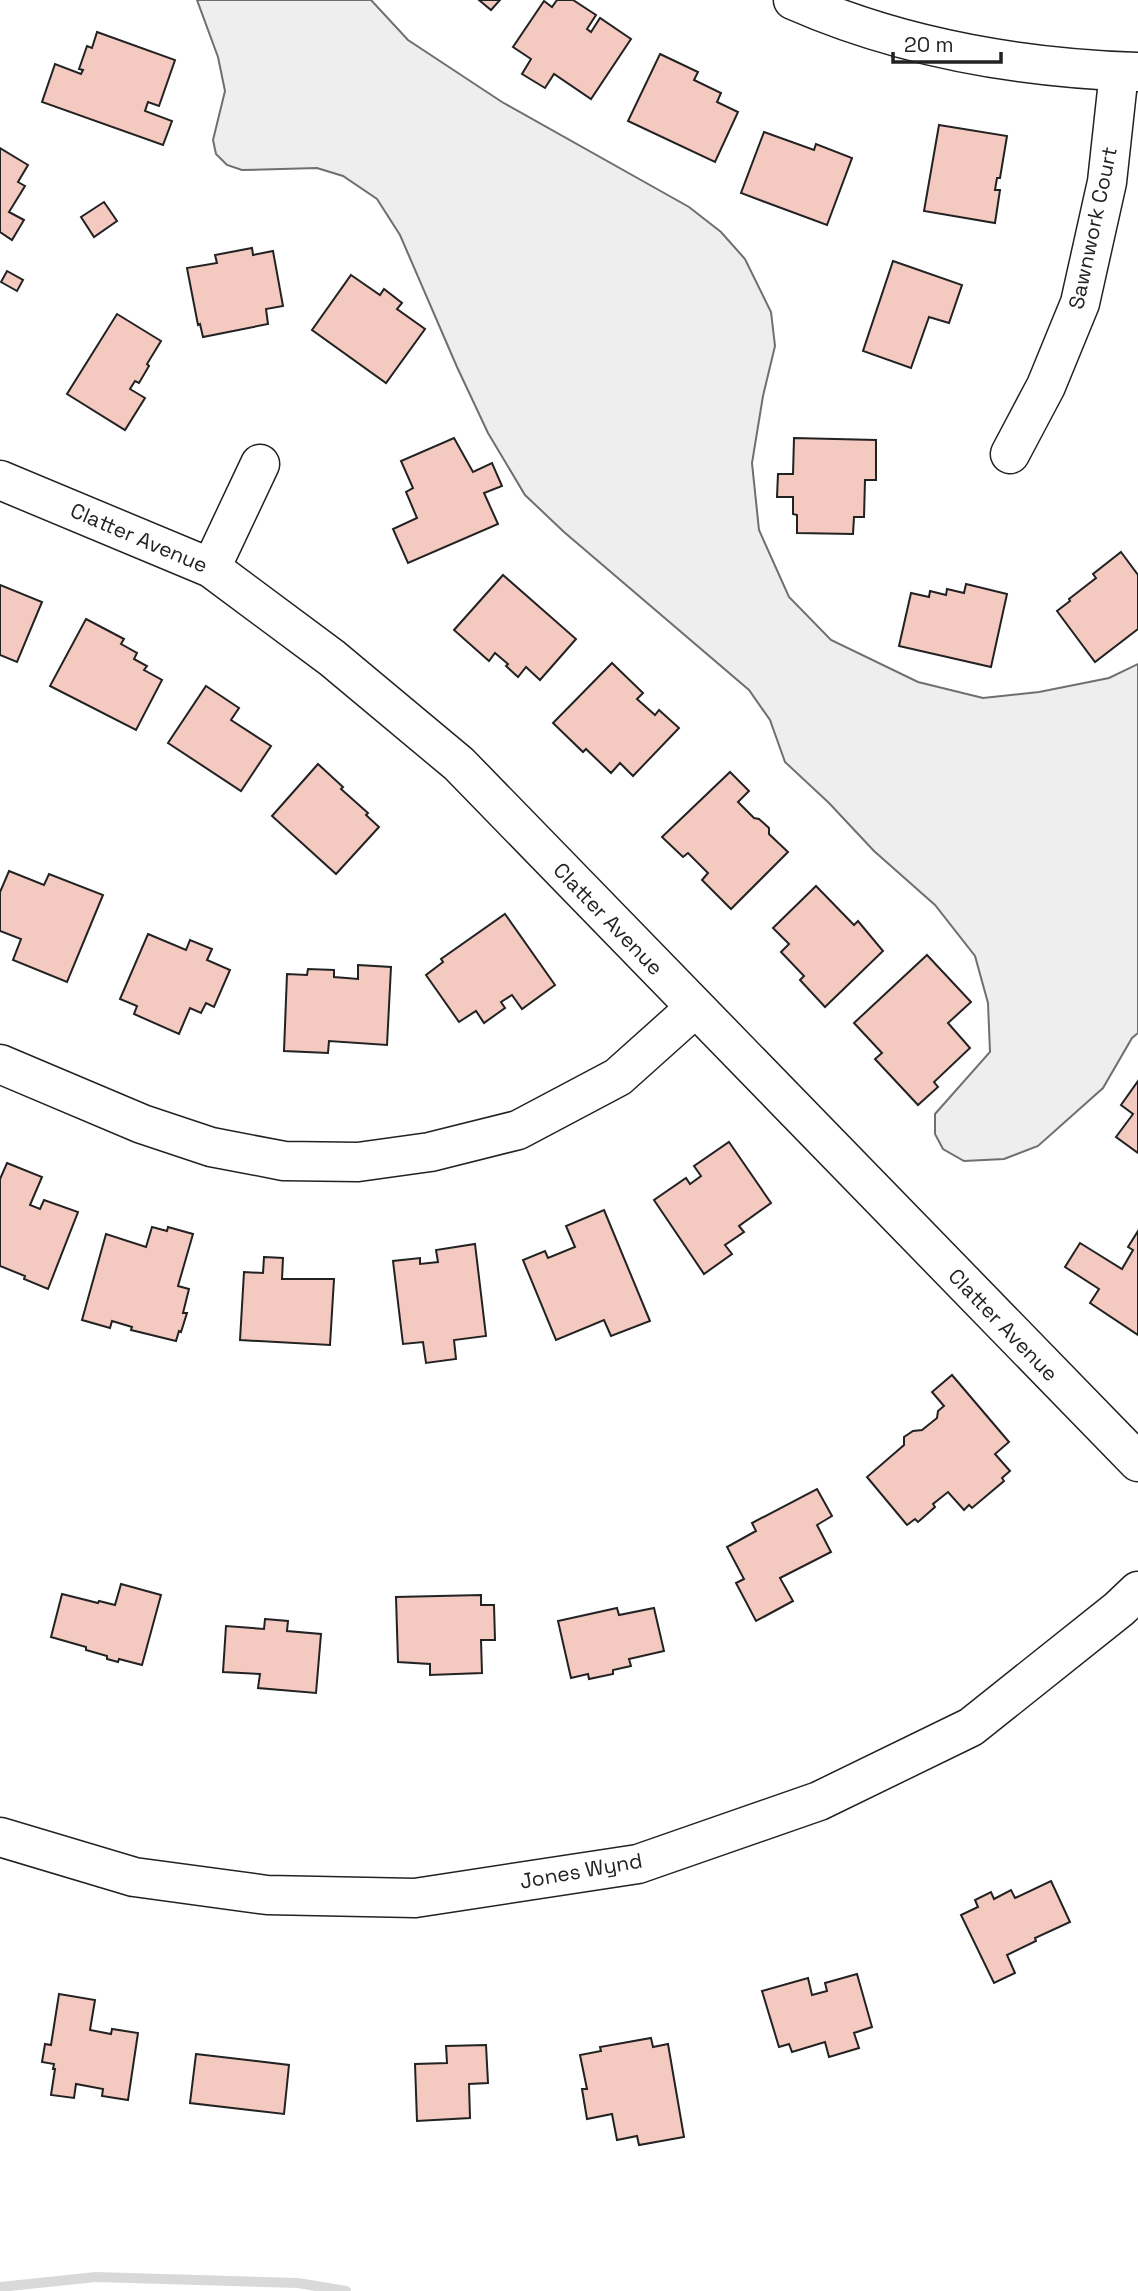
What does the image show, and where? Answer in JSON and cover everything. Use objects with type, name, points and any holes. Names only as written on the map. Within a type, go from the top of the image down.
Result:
[{"type":"street","points":[[793,0],[824,14],[898,38],[973,56],[1037,65],[1128,72]]},
{"type":"street","name":"Sawnwork Court","points":[[1010,454],[1046,386],[1080,303],[1128,72]]},
{"type":"street","points":[[211,568],[260,464]]},
{"type":"street","name":"Clatter Avenue","points":[[0,480],[211,568],[332,658],[460,764],[1138,1462]]},
{"type":"street","points":[[0,1064],[142,1124],[211,1147],[284,1161],[358,1162],[430,1152],[518,1130],[618,1077],[695,1008]]},
{"type":"street","name":"Jones Wynd","points":[[0,1838],[134,1877],[267,1895],[415,1898],[638,1864],[819,1801],[971,1727],[1138,1591]]},
{"type":"shaded area","points":[[197,0],[371,0],[408,40],[502,102],[689,207],[721,232],[745,259],[771,312],[775,346],[763,396],[752,463],[759,530],[789,597],[831,640],[918,682],[983,698],[1039,692],[1109,678],[1138,664],[1138,1033],[1132,1038],[1103,1088],[1038,1146],[1004,1159],[964,1161],[943,1149],[935,1134],[935,1114],[990,1052],[988,1003],[975,956],[935,905],[874,851],[829,803],[785,762],[770,720],[749,690],[564,532],[525,495],[488,433],[400,235],[377,199],[343,176],[317,168],[242,170],[227,165],[216,154],[213,140],[225,91],[218,57]]},
{"type":"building","points":[[479,0],[500,0],[491,10]]},
{"type":"building","points":[[557,0],[573,0],[596,15],[587,29],[591,32],[600,18],[631,39],[591,99],[554,74],[545,88],[522,74],[531,59],[513,47],[544,1],[552,7]]},
{"type":"building","points":[[97,32],[175,60],[159,106],[148,102],[145,111],[172,121],[163,145],[42,102],[55,64],[81,74],[83,70],[79,69],[87,46],[92,48]]},
{"type":"building","points":[[660,54],[698,72],[694,80],[721,93],[717,102],[738,112],[715,162],[628,121]]},
{"type":"building","points":[[939,125],[1007,136],[1000,178],[997,178],[995,190],[1000,190],[995,223],[924,211]]},
{"type":"building","points":[[764,132],[814,150],[816,144],[852,158],[827,225],[741,193]]},
{"type":"building","points":[[0,148],[28,165],[18,182],[25,186],[9,212],[24,220],[12,240],[0,232]]},
{"type":"building","points":[[104,202],[117,221],[94,237],[81,217]]},
{"type":"building","points":[[252,248],[253,255],[273,251],[283,306],[266,309],[268,324],[203,337],[200,324],[198,325],[187,268],[217,263],[215,255]]},
{"type":"building","points":[[893,261],[962,285],[949,323],[929,317],[911,368],[863,351]]},
{"type":"building","points":[[7,271],[23,280],[17,291],[1,282]]},
{"type":"building","points":[[351,275],[380,295],[384,289],[402,303],[397,309],[425,329],[386,383],[312,330]]},
{"type":"building","points":[[117,314],[161,341],[139,383],[135,381],[130,389],[145,398],[125,430],[67,394]]},
{"type":"building","points":[[454,438],[473,472],[492,463],[502,486],[484,493],[498,524],[408,563],[393,529],[417,518],[406,492],[413,488],[401,461]]},
{"type":"building","points":[[794,438],[876,440],[876,480],[865,480],[864,517],[854,517],[853,534],[797,533],[793,497],[777,497],[778,474],[793,474]]},
{"type":"building","points":[[1121,552],[1138,575],[1138,629],[1095,662],[1057,611],[1096,578],[1093,574]]},
{"type":"building","points":[[503,575],[576,639],[540,680],[526,667],[518,677],[495,653],[489,661],[454,630]]},
{"type":"building","points":[[966,584],[1007,594],[991,667],[899,646],[911,593],[929,597],[930,591],[946,595],[947,589],[964,593]]},
{"type":"building","points":[[0,585],[42,602],[17,662],[0,655]]},
{"type":"building","points":[[86,619],[124,639],[121,644],[137,653],[134,659],[147,666],[144,670],[162,680],[136,730],[50,686]]},
{"type":"building","points":[[612,663],[643,693],[637,699],[655,715],[659,710],[679,728],[633,776],[620,763],[611,773],[586,749],[583,752],[553,723]]},
{"type":"building","points":[[206,686],[239,708],[231,720],[271,746],[241,791],[168,743]]},
{"type":"building","points":[[318,764],[379,827],[336,874],[272,816]]},
{"type":"building","points":[[730,772],[749,791],[738,802],[769,828],[769,834],[788,852],[731,909],[702,880],[708,873],[688,853],[683,857],[662,837]]},
{"type":"building","points":[[9,871],[44,885],[49,874],[103,895],[67,982],[13,960],[21,939],[0,931],[0,892]]},
{"type":"building","points":[[816,886],[854,925],[858,921],[883,951],[825,1007],[800,980],[804,976],[781,952],[789,944],[773,928]]},
{"type":"building","points":[[505,914],[555,985],[522,1009],[512,995],[501,1002],[505,1008],[484,1023],[476,1011],[459,1022],[426,975],[443,962],[441,959]]},
{"type":"building","points":[[148,934],[186,950],[190,940],[212,949],[207,960],[230,970],[214,1007],[206,1003],[201,1013],[190,1008],[179,1034],[134,1014],[137,1006],[120,999]]},
{"type":"building","points":[[927,955],[971,1002],[948,1023],[970,1048],[934,1082],[938,1087],[918,1105],[875,1059],[882,1053],[854,1023]]},
{"type":"building","points":[[358,965],[391,967],[387,1045],[329,1041],[328,1053],[284,1051],[287,974],[307,975],[308,969],[334,970],[334,977],[358,979]]},
{"type":"building","points":[[1138,1081],[1138,1153],[1116,1137],[1133,1114],[1121,1105]]},
{"type":"building","points":[[729,1142],[771,1203],[739,1226],[744,1232],[725,1245],[732,1254],[704,1274],[654,1200],[686,1178],[690,1184],[701,1176],[694,1166]]},
{"type":"building","points":[[7,1163],[42,1177],[30,1205],[40,1209],[44,1200],[78,1212],[48,1289],[0,1266],[0,1179]]},
{"type":"building","points":[[604,1210],[650,1321],[611,1336],[604,1320],[556,1340],[523,1260],[545,1251],[548,1258],[575,1247],[566,1226]]},
{"type":"building","points":[[152,1227],[167,1231],[168,1227],[193,1234],[178,1286],[189,1289],[183,1313],[187,1313],[176,1341],[131,1330],[132,1327],[112,1321],[110,1328],[82,1320],[106,1234],[146,1247]]},
{"type":"building","points":[[1138,1231],[1138,1335],[1090,1303],[1099,1289],[1065,1267],[1080,1243],[1122,1269],[1133,1250],[1128,1247]]},
{"type":"building","points":[[475,1244],[486,1336],[454,1340],[456,1359],[426,1363],[423,1342],[403,1344],[393,1261],[420,1258],[420,1264],[438,1262],[436,1250]]},
{"type":"building","points":[[264,1257],[283,1258],[282,1279],[334,1279],[330,1345],[240,1340],[244,1272],[263,1273]]},
{"type":"building","points":[[952,1375],[1009,1442],[995,1454],[1010,1471],[1002,1478],[1004,1481],[972,1508],[969,1505],[964,1510],[948,1492],[933,1504],[935,1507],[918,1522],[915,1519],[907,1525],[867,1477],[904,1445],[904,1437],[913,1431],[922,1430],[937,1418],[938,1411],[944,1406],[932,1392]]},
{"type":"building","points":[[817,1489],[832,1516],[817,1525],[831,1552],[780,1578],[793,1601],[756,1621],[736,1583],[744,1579],[727,1547],[756,1531],[752,1523]]},
{"type":"building","points":[[121,1584],[161,1595],[142,1665],[107,1659],[107,1656],[86,1650],[86,1647],[51,1637],[62,1594],[115,1605]]},
{"type":"building","points":[[481,1595],[481,1605],[494,1605],[495,1640],[481,1640],[482,1673],[430,1675],[430,1664],[398,1662],[396,1597]]},
{"type":"building","points":[[617,1608],[619,1615],[654,1608],[664,1651],[629,1659],[631,1666],[613,1670],[613,1674],[589,1679],[588,1674],[571,1678],[558,1621]]},
{"type":"building","points":[[265,1619],[288,1621],[287,1631],[321,1634],[316,1693],[258,1688],[260,1674],[223,1672],[226,1626],[264,1629]]},
{"type":"building","points":[[1051,1881],[1070,1922],[1007,1955],[1015,1973],[994,1983],[961,1915],[978,1907],[975,1900],[991,1892],[994,1899],[1011,1890],[1015,1898]]},
{"type":"building","points":[[857,1974],[872,2027],[854,2033],[859,2048],[829,2057],[825,2042],[792,2052],[789,2044],[779,2047],[762,1991],[808,1978],[812,1995],[827,1991],[825,1983]]},
{"type":"building","points":[[59,1994],[95,2000],[90,2030],[111,2034],[112,2029],[138,2033],[128,2100],[102,2096],[103,2089],[76,2084],[74,2098],[51,2095],[54,2064],[42,2062],[45,2044],[51,2045]]},
{"type":"building","points":[[651,2038],[653,2047],[668,2044],[684,2137],[639,2145],[637,2136],[617,2140],[612,2114],[587,2119],[582,2089],[587,2089],[580,2055],[601,2051],[600,2047]]},
{"type":"building","points":[[486,2045],[488,2083],[469,2084],[470,2118],[417,2121],[415,2064],[447,2063],[446,2046]]},
{"type":"building","points":[[196,2054],[289,2065],[284,2114],[190,2103]]},
{"type":"waterway","points":[[0,2287],[96,2277],[298,2283],[346,2291]]}]
